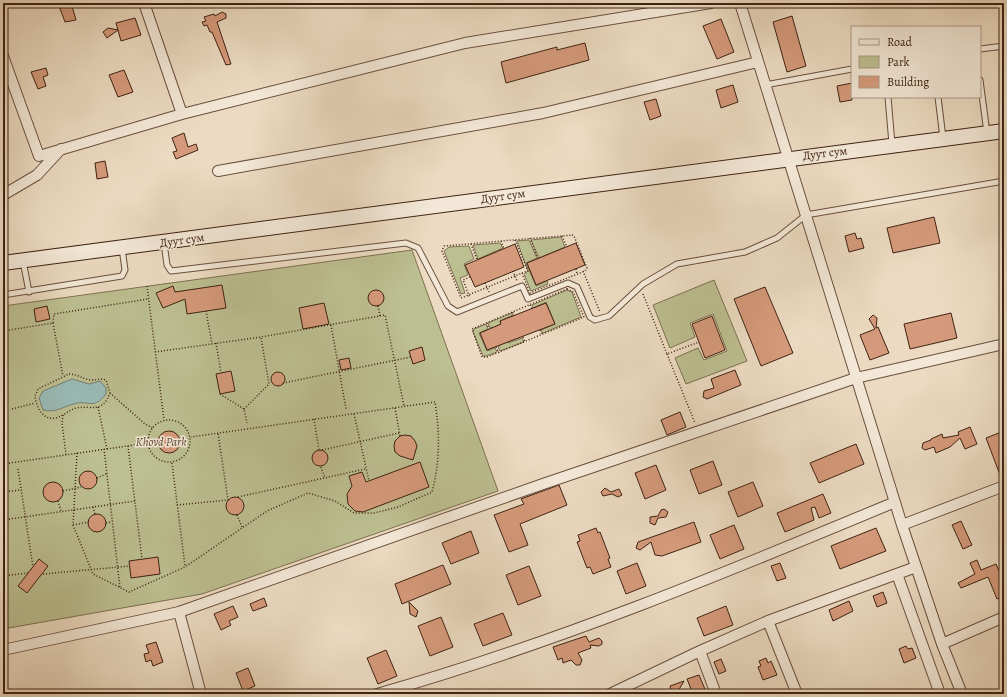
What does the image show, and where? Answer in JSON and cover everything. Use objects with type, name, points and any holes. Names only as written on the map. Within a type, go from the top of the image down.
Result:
[{"type":"main road","name":"Дуут сум","points":[[3,263],[788,158],[1004,131]]},
{"type":"street","points":[[144,3],[182,114]]},
{"type":"street","points":[[3,56],[39,156],[182,114],[464,43],[711,3]]},
{"type":"street","points":[[740,3],[902,525],[942,644],[962,694]]},
{"type":"street","points":[[218,171],[543,114],[758,62]]},
{"type":"street","points":[[3,194],[37,175],[61,149]]},
{"type":"street","points":[[3,650],[179,612],[543,484],[856,378],[1004,344]]},
{"type":"street","points":[[902,525],[1004,486]]},
{"type":"street","points":[[377,694],[453,671],[601,620],[758,559],[895,502]]},
{"type":"street","points":[[610,694],[700,651],[768,621],[916,567]]},
{"type":"street","points":[[897,574],[940,694]]},
{"type":"street","points":[[179,612],[201,694]]},
{"type":"street","points":[[942,644],[1004,617]]},
{"type":"street","points":[[768,621],[797,694]]},
{"type":"street","points":[[700,651],[716,694]]},
{"type":"lane","points":[[981,49],[1004,46]]},
{"type":"lane","points":[[765,85],[851,69]]},
{"type":"lane","points":[[981,88],[987,133]]},
{"type":"lane","points":[[888,98],[892,145]]},
{"type":"lane","points":[[938,98],[943,139]]},
{"type":"lane","points":[[164,242],[167,265],[171,271],[406,243],[418,248],[448,306],[457,312],[522,286],[528,299],[568,283],[573,284],[576,287],[590,317],[595,320],[609,316],[640,287],[677,264],[745,252],[777,238],[806,215],[1004,182]]},
{"type":"lane","points":[[3,295],[122,276],[125,270],[122,247]]},
{"type":"lane","points":[[23,260],[29,292]]},
{"type":"path","points":[[515,240],[528,271],[461,298],[442,251],[444,246],[572,234],[587,268],[578,274],[530,293],[522,274]]},
{"type":"path","points":[[562,235],[567,247]]},
{"type":"path","points":[[530,238],[538,259]]},
{"type":"path","points":[[501,241],[504,249]]},
{"type":"path","points":[[471,244],[477,260]]},
{"type":"path","points":[[576,269],[578,274]]},
{"type":"path","points":[[583,271],[602,319]]},
{"type":"path","points":[[513,272],[519,288]]},
{"type":"path","points":[[470,277],[463,280],[474,306]]},
{"type":"path","points":[[147,286],[164,420]]},
{"type":"path","points":[[640,287],[699,431]]},
{"type":"path","points":[[567,289],[570,289],[573,292],[584,317],[487,357],[482,356],[472,329],[487,323],[567,289]]},
{"type":"path","points":[[63,376],[53,323],[54,314],[148,299]]},
{"type":"path","points":[[378,306],[380,316]]},
{"type":"path","points":[[206,311],[212,344]]},
{"type":"path","points":[[513,312],[514,316]]},
{"type":"path","points":[[155,352],[261,337],[385,315],[404,406]]},
{"type":"path","points":[[3,332],[53,323]]},
{"type":"path","points":[[487,323],[489,329]]},
{"type":"path","points":[[331,325],[346,409]]},
{"type":"path","points":[[540,330],[542,335]]},
{"type":"path","points":[[261,337],[269,384]]},
{"type":"path","points":[[523,337],[525,342]]},
{"type":"path","points":[[667,354],[699,342]]},
{"type":"path","points":[[216,343],[221,373]]},
{"type":"path","points":[[496,347],[499,352]]},
{"type":"path","points":[[283,383],[340,373],[411,357]]},
{"type":"path","points":[[110,393],[108,400],[98,407],[87,409],[77,408],[56,418],[49,418],[38,409],[35,403],[35,396],[38,389],[63,376],[77,374],[91,380],[100,378],[106,380],[110,393],[145,424],[153,428]]},
{"type":"path","points":[[244,409],[269,384],[272,383]]},
{"type":"path","points":[[220,394],[244,409],[247,423]]},
{"type":"path","points":[[77,453],[73,525],[90,570],[93,574],[129,592],[185,567],[267,511],[308,493],[335,502],[354,513],[374,513],[398,507],[432,492],[440,454],[438,422],[434,402],[190,437]]},
{"type":"path","points":[[12,409],[35,403]]},
{"type":"path","points":[[98,407],[106,449],[110,504],[120,588]]},
{"type":"path","points":[[394,408],[400,436]]},
{"type":"path","points":[[354,414],[369,481]]},
{"type":"path","points":[[63,415],[62,422],[66,455]]},
{"type":"path","points":[[314,419],[320,450],[399,433]]},
{"type":"path","points":[[164,420],[176,421],[186,427],[190,437],[190,446],[187,454],[180,460],[172,463],[163,462],[156,458],[150,451],[148,443],[150,433],[153,428],[164,420]]},
{"type":"path","points":[[177,505],[228,500],[218,433]]},
{"type":"path","points":[[3,464],[148,443]]},
{"type":"path","points":[[128,446],[142,559]]},
{"type":"path","points":[[172,463],[185,567]]},
{"type":"path","points":[[320,466],[326,478]]},
{"type":"path","points":[[18,469],[33,568]]},
{"type":"path","points":[[238,497],[366,469]]},
{"type":"path","points":[[97,478],[107,473]]},
{"type":"path","points":[[63,491],[82,487]]},
{"type":"path","points":[[3,492],[21,490]]},
{"type":"path","points":[[58,500],[62,512]]},
{"type":"path","points":[[3,520],[135,501]]},
{"type":"path","points":[[93,507],[95,514]]},
{"type":"path","points":[[237,515],[242,527]]},
{"type":"path","points":[[73,525],[89,522]]},
{"type":"path","points":[[106,524],[112,522]]},
{"type":"path","points":[[43,574],[130,566]]},
{"type":"path","points":[[3,576],[28,573]]},
{"type":"path","points":[[158,574],[160,578]]},
{"type":"green space","points":[[561,237],[565,247],[539,258],[531,240]]},
{"type":"green space","points":[[529,240],[537,258],[526,263],[536,286],[547,281],[548,284],[531,291],[524,274],[528,271],[517,241]]},
{"type":"green space","points":[[500,243],[503,248],[478,259],[473,245]]},
{"type":"green space","points":[[469,246],[474,259],[464,264],[468,275],[460,278],[465,293],[461,294],[444,251],[449,247]]},
{"type":"green space","name":"Khovd Park","points":[[412,250],[498,491],[202,594],[3,629],[3,306]]},
{"type":"green space","points":[[714,280],[747,361],[686,384],[675,358],[698,348],[704,360],[727,351],[713,314],[690,323],[695,337],[670,348],[653,305]]},
{"type":"green space","points":[[567,290],[572,292],[581,317],[543,333],[541,330],[555,324],[546,302],[533,308],[532,305]]},
{"type":"green space","points":[[512,313],[513,315],[500,321],[508,343],[522,338],[524,342],[500,351],[498,347],[500,346],[492,327],[490,328],[488,323]]},
{"type":"green space","points":[[486,324],[488,329],[479,333],[487,351],[495,348],[497,352],[483,356],[473,332],[474,329]]},
{"type":"water","points":[[72,379],[89,384],[100,381],[106,388],[106,394],[94,403],[79,403],[55,410],[43,410],[39,398],[43,391]]},
{"type":"building","points":[[71,3],[76,20],[65,22],[59,6]]},
{"type":"building","points":[[222,12],[226,14],[226,18],[217,22],[231,64],[226,65],[212,32],[210,32],[207,25],[204,26],[202,22],[206,21],[204,17],[214,14],[215,16]]},
{"type":"building","points":[[792,16],[806,66],[787,72],[773,22]]},
{"type":"building","points":[[135,18],[141,35],[121,41],[116,23]]},
{"type":"building","points":[[721,19],[734,52],[717,59],[703,26]]},
{"type":"building","points":[[108,28],[118,30],[107,38],[103,32]]},
{"type":"building","points":[[585,43],[589,60],[506,83],[501,62],[557,47],[557,50]]},
{"type":"building","points":[[46,68],[48,75],[43,77],[46,86],[38,89],[31,72]]},
{"type":"building","points":[[124,70],[133,92],[118,97],[109,75]]},
{"type":"building","points":[[851,83],[852,100],[840,102],[837,86]]},
{"type":"building","points":[[733,85],[738,102],[721,108],[716,90]]},
{"type":"building","points":[[656,99],[661,116],[650,120],[644,102]]},
{"type":"building","points":[[184,133],[188,147],[196,144],[198,150],[176,159],[173,152],[177,151],[172,138]]},
{"type":"building","points":[[105,161],[108,177],[97,179],[95,163]]},
{"type":"building","points":[[934,217],[940,243],[893,253],[887,228]]},
{"type":"building","points":[[855,233],[857,239],[861,238],[864,248],[849,252],[845,236]]},
{"type":"building","points":[[576,243],[585,265],[536,285],[527,263]]},
{"type":"building","points":[[515,244],[524,267],[475,287],[465,265]]},
{"type":"building","points":[[222,285],[226,308],[187,314],[185,299],[163,308],[156,293],[173,286],[175,292]]},
{"type":"building","points":[[765,287],[793,353],[761,366],[734,299]]},
{"type":"building","points":[[373,290],[379,290],[384,295],[382,304],[379,306],[373,306],[368,301],[368,295]]},
{"type":"building","points":[[324,303],[329,324],[303,329],[299,308]]},
{"type":"building","points":[[546,303],[555,324],[487,350],[480,333],[501,324],[500,321]]},
{"type":"building","points":[[47,306],[50,319],[36,322],[34,309]]},
{"type":"building","points":[[951,313],[957,338],[910,349],[904,324]]},
{"type":"building","points":[[873,315],[877,318],[876,328],[878,327],[889,353],[870,360],[860,335],[875,329],[869,319]]},
{"type":"building","points":[[712,316],[725,350],[705,358],[692,324]]},
{"type":"building","points":[[422,347],[425,360],[413,364],[409,351]]},
{"type":"building","points":[[349,358],[351,368],[341,370],[339,360]]},
{"type":"building","points":[[735,370],[741,385],[707,399],[703,397],[704,391],[714,388],[711,379]]},
{"type":"building","points":[[231,371],[235,391],[220,394],[216,374]]},
{"type":"building","points":[[278,372],[283,374],[285,379],[283,384],[278,386],[273,384],[271,379],[273,374]]},
{"type":"building","points":[[680,412],[686,427],[667,435],[661,420]]},
{"type":"building","points":[[970,427],[977,444],[965,449],[960,438],[950,447],[936,453],[934,447],[925,450],[922,448],[923,443],[942,434],[943,438],[959,435],[958,432]]},
{"type":"building","points":[[169,431],[177,434],[180,442],[177,450],[169,453],[161,450],[158,442],[161,434]]},
{"type":"building","points":[[1004,431],[1004,480],[1002,480],[986,438]]},
{"type":"building","points":[[400,436],[411,436],[417,446],[413,460],[400,456],[395,452],[395,441]]},
{"type":"building","points":[[856,444],[864,464],[819,483],[810,463]]},
{"type":"building","points":[[317,450],[323,450],[328,455],[326,464],[323,466],[317,466],[312,461],[312,455]]},
{"type":"building","points":[[713,461],[722,485],[699,494],[690,470]]},
{"type":"building","points":[[420,462],[429,487],[363,512],[355,511],[348,504],[347,494],[352,486],[349,476],[362,472],[366,482]]},
{"type":"building","points":[[656,465],[666,490],[645,499],[635,473]]},
{"type":"building","points":[[88,471],[94,474],[97,480],[94,486],[88,489],[82,486],[79,480],[82,474]]},
{"type":"building","points":[[53,482],[60,485],[63,492],[60,499],[53,502],[46,499],[43,492],[46,485]]},
{"type":"building","points":[[753,482],[763,506],[738,517],[728,492]]},
{"type":"building","points":[[559,485],[567,505],[520,524],[528,545],[509,552],[494,515],[524,504],[521,499]]},
{"type":"building","points":[[605,488],[611,492],[619,489],[622,495],[618,497],[612,494],[603,496],[601,492]]},
{"type":"building","points":[[823,494],[831,513],[819,518],[815,507],[811,508],[814,520],[785,532],[777,513]]},
{"type":"building","points":[[235,497],[241,500],[244,506],[241,512],[235,515],[229,512],[226,506],[229,500]]},
{"type":"building","points":[[664,509],[668,512],[666,517],[658,518],[655,525],[650,523],[650,517],[658,516],[661,510]]},
{"type":"building","points":[[97,514],[103,517],[106,523],[103,529],[97,532],[91,529],[88,523],[91,517]]},
{"type":"building","points":[[961,521],[972,545],[963,549],[952,525]]},
{"type":"building","points":[[694,522],[701,542],[662,556],[655,555],[651,542],[640,550],[636,548],[638,542]]},
{"type":"building","points":[[734,525],[744,549],[720,559],[710,535]]},
{"type":"building","points":[[596,528],[598,533],[600,532],[610,558],[608,559],[611,567],[593,574],[590,567],[587,568],[577,542],[580,541],[578,535]]},
{"type":"building","points":[[876,528],[886,551],[840,569],[831,546]]},
{"type":"building","points":[[471,531],[479,553],[451,564],[442,543]]},
{"type":"building","points":[[158,557],[160,574],[131,578],[129,561]]},
{"type":"building","points":[[39,559],[48,566],[27,593],[18,586]]},
{"type":"building","points":[[977,560],[981,570],[996,564],[1004,583],[1004,596],[997,599],[988,577],[961,588],[958,583],[975,574],[970,563]]},
{"type":"building","points":[[637,563],[646,586],[626,594],[617,571]]},
{"type":"building","points":[[780,563],[786,578],[777,581],[771,566]]},
{"type":"building","points":[[443,565],[451,584],[402,604],[395,584]]},
{"type":"building","points":[[529,566],[541,596],[518,605],[506,575]]},
{"type":"building","points":[[883,592],[887,603],[877,607],[873,596]]},
{"type":"building","points":[[264,598],[267,606],[253,611],[250,604]]},
{"type":"building","points":[[849,601],[853,611],[833,621],[829,610]]},
{"type":"building","points":[[409,602],[418,611],[416,617],[410,614]]},
{"type":"building","points":[[233,606],[238,617],[229,621],[231,625],[221,630],[214,614]]},
{"type":"building","points":[[726,606],[733,625],[704,636],[697,618]]},
{"type":"building","points":[[503,613],[512,635],[483,646],[474,624]]},
{"type":"building","points":[[441,617],[453,647],[430,656],[418,626]]},
{"type":"building","points":[[586,636],[589,642],[599,638],[602,641],[602,644],[599,646],[590,645],[591,648],[578,653],[582,660],[580,665],[576,665],[571,660],[563,663],[562,658],[558,660],[553,647]]},
{"type":"building","points":[[156,642],[163,662],[153,666],[151,660],[146,662],[144,654],[149,653],[146,645]]},
{"type":"building","points":[[906,646],[908,649],[912,648],[916,658],[904,663],[899,649]]},
{"type":"building","points":[[386,650],[397,676],[378,684],[367,658]]},
{"type":"building","points":[[766,658],[768,663],[771,661],[777,675],[763,680],[758,667],[761,666],[759,661]]},
{"type":"building","points":[[721,659],[726,671],[719,674],[714,662]]},
{"type":"building","points":[[248,668],[255,686],[243,691],[236,673]]},
{"type":"building","points":[[699,675],[707,694],[693,694],[687,679]]},
{"type":"building","points":[[684,681],[677,693],[671,691],[670,686]]}]
